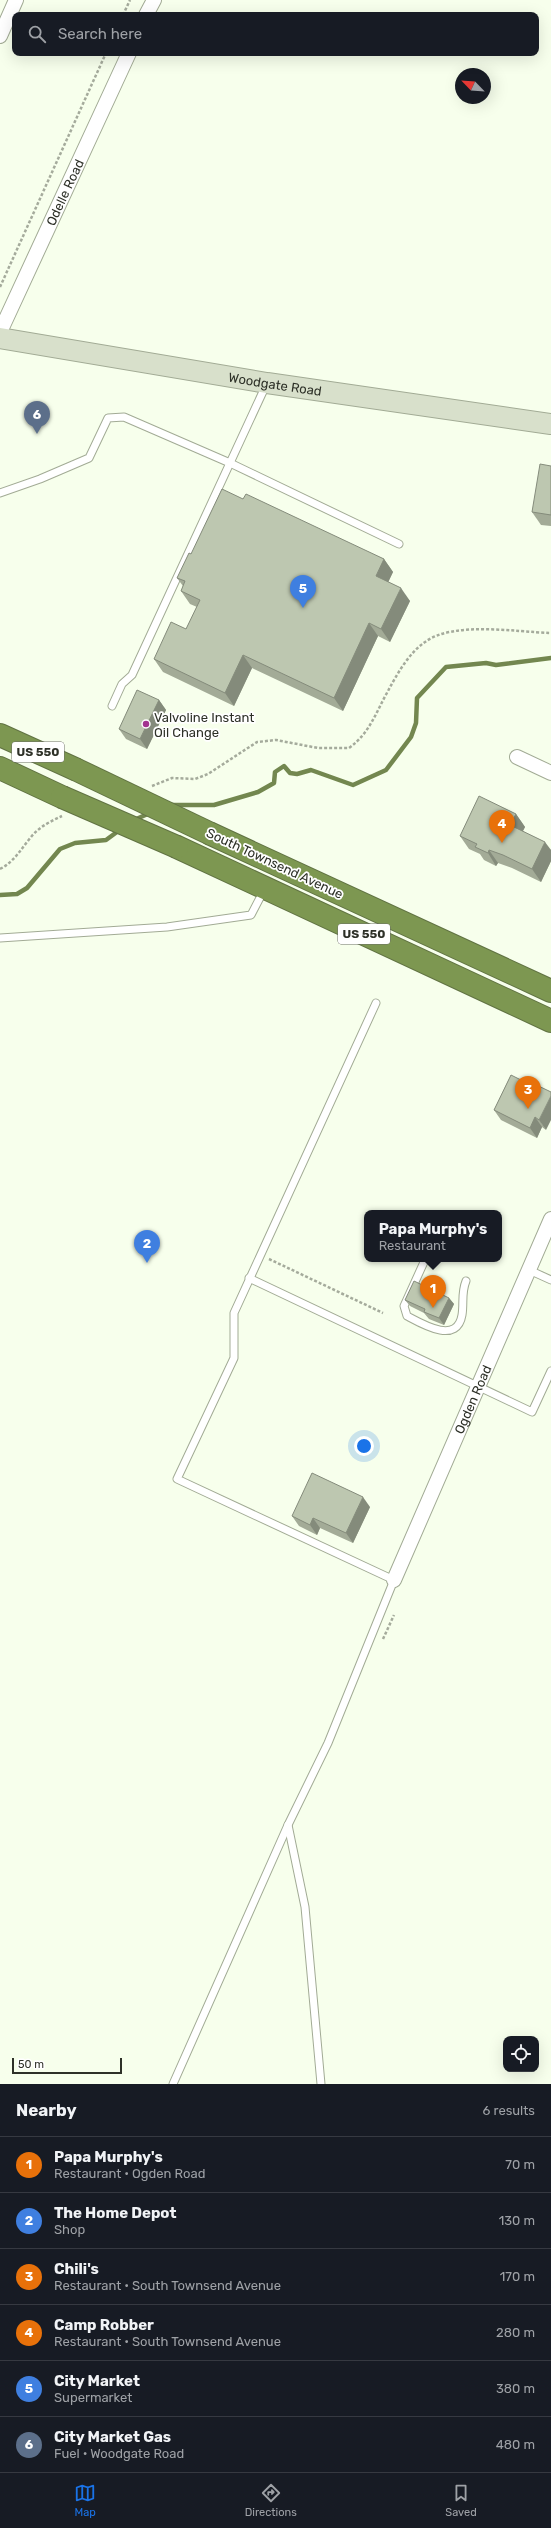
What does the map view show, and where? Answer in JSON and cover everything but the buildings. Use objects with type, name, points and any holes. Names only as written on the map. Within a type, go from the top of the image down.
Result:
[{"type":"highway","name":"South Townsend Avenue","points":[[0,735],[551,991]]},
{"type":"highway","name":"South Townsend Avenue","points":[[0,768],[64,806],[177,847],[551,1021]]},
{"type":"street","points":[[0,36],[16,0]]},
{"type":"street","points":[[148,12],[154,0]]},
{"type":"street","name":"Odelle Road","points":[[0,332],[128,56]]},
{"type":"street","name":"Woodgate Road","points":[[0,338],[267,382],[551,424]]},
{"type":"street","points":[[517,757],[551,773]]},
{"type":"street","name":"Ogden Road","points":[[394,1580],[551,1219]]},
{"type":"lane","points":[[112,706],[122,684],[132,675],[267,382]]},
{"type":"lane","points":[[0,493],[40,479],[89,458],[108,418],[124,417],[230,463],[399,544]]},
{"type":"lane","points":[[0,938],[167,927],[251,915],[265,888]]},
{"type":"lane","points":[[173,2084],[288,1825],[328,1743],[394,1580],[178,1479],[234,1358],[234,1313],[376,1003]]},
{"type":"lane","points":[[424,1262],[404,1306],[407,1316],[440,1331],[450,1331],[457,1326],[462,1317],[462,1291],[466,1282]]},
{"type":"lane","points":[[529,1270],[551,1280]]},
{"type":"lane","points":[[249,1278],[532,1412],[551,1372]]},
{"type":"lane","points":[[288,1825],[305,1907],[321,2084]]},
{"type":"path","points":[[124,12],[130,0]]},
{"type":"path","points":[[0,288],[105,56]]},
{"type":"path","points":[[151,786],[172,778],[195,779],[208,774],[257,742],[276,740],[318,748],[349,748],[369,729],[400,670],[424,642],[446,632],[470,630],[551,633]]},
{"type":"path","points":[[0,869],[6,866],[31,837],[64,806]]},
{"type":"path","points":[[260,1255],[383,1313]]},
{"type":"waterway","points":[[170,805],[214,805],[258,792],[274,783],[275,772],[284,766],[290,773],[297,774],[311,770],[353,785],[386,770],[411,737],[416,723],[417,698],[446,667],[486,663],[496,665],[551,658]]},
{"type":"waterway","points":[[134,820],[150,813]]},
{"type":"waterway","points":[[0,895],[17,894],[27,888],[60,849],[75,843],[106,840],[121,829]]},
{"type":"place","name":"City Market Gas","points":[[37,434]]},
{"type":"place","name":"City Market","points":[[303,608]]},
{"type":"place","name":"Valvoline Instant Oil Change","points":[[146,724]]},
{"type":"place","name":"Camp Robber","points":[[502,843]]},
{"type":"place","name":"Chili's","points":[[528,1109]]},
{"type":"place","name":"The Home Depot","points":[[147,1263]]},
{"type":"place","name":"Papa Murphy's","points":[[433,1308]]}]
